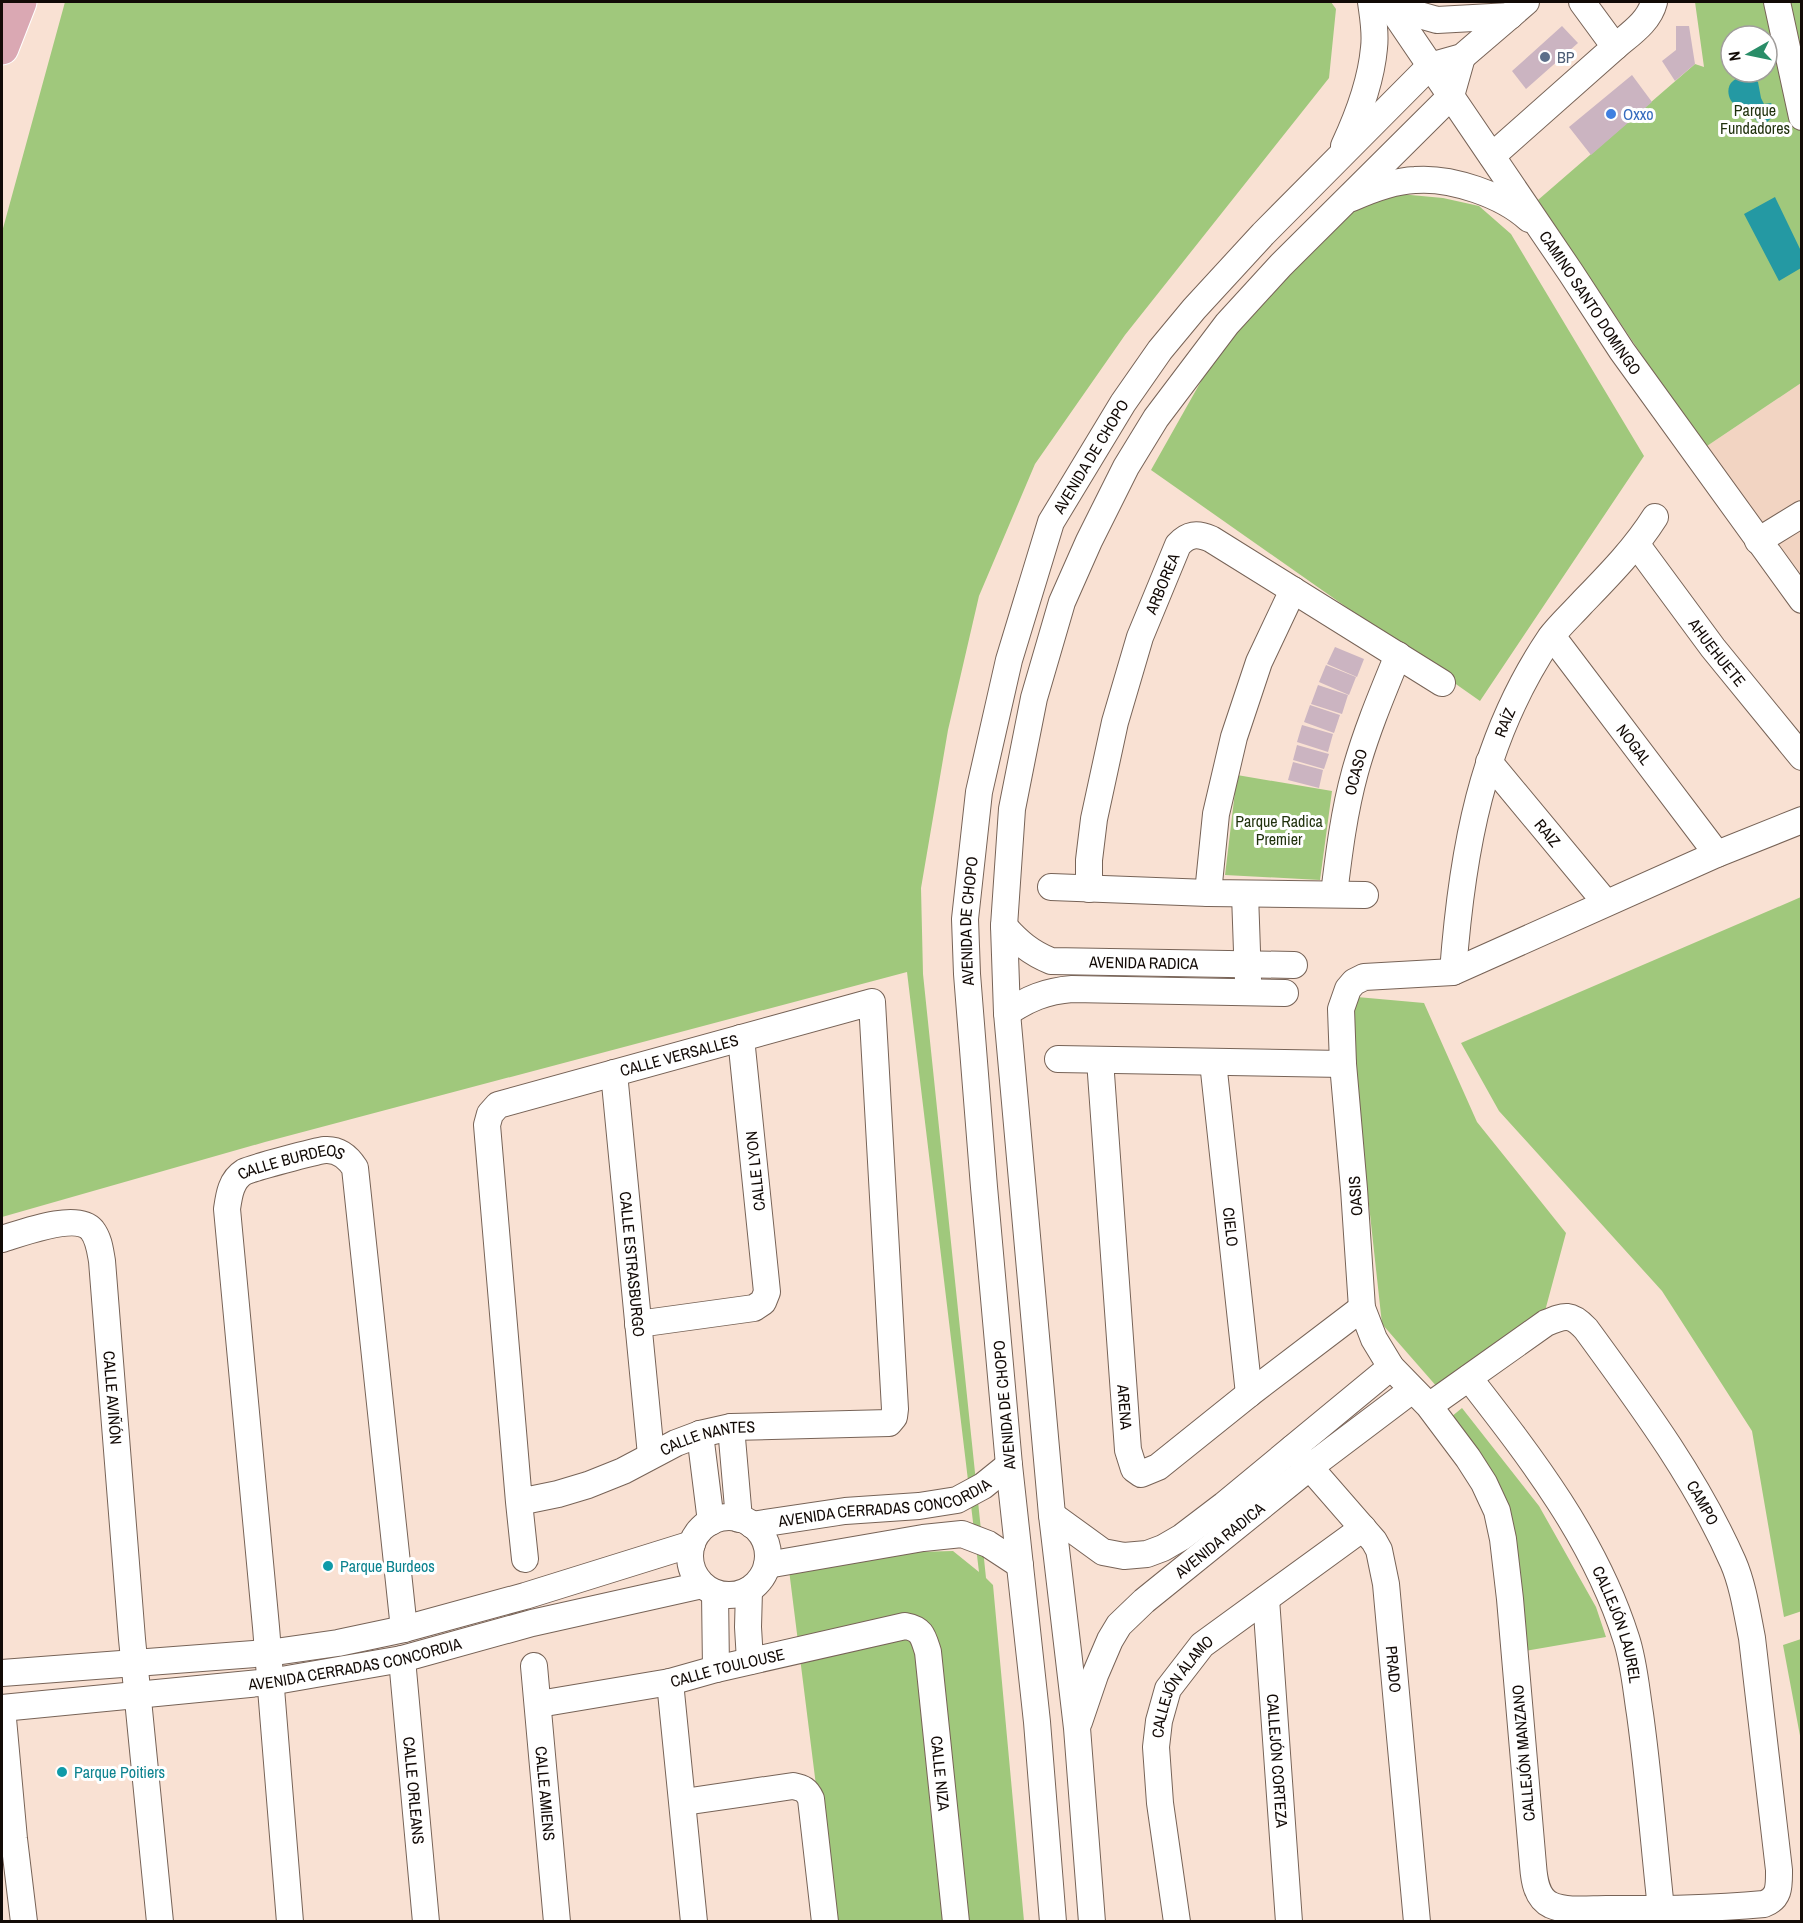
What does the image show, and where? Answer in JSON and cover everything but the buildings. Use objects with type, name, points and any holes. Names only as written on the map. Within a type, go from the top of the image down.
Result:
[{"type":"main road","points":[[2,48],[20,2]]},
{"type":"street","points":[[1582,2],[1615,47]]},
{"type":"street","points":[[1492,156],[1639,27],[1652,10],[1654,2]]},
{"type":"street","points":[[1777,2],[1802,117]]},
{"type":"street","points":[[1337,160],[1354,123],[1367,85],[1374,49],[1374,27],[1383,4],[1437,21],[1518,9]]},
{"type":"street","name":"CAMINO SANTO DOMINGO","points":[[1383,4],[1451,96],[1622,351],[1802,600]]},
{"type":"street","points":[[1430,66],[1462,57],[1518,9]]},
{"type":"street","points":[[1451,96],[1462,57]]},
{"type":"street","name":"AVENIDA DE CHOPO","points":[[1052,1909],[1037,1722],[1009,1466],[984,1187],[965,920],[980,792],[1009,660],[1051,522],[1123,403],[1160,350],[1194,309],[1263,234],[1430,66]]},
{"type":"street","name":"AVENIDA DE CHOPO","points":[[1092,1922],[1077,1728],[1052,1515],[1006,1013],[1004,926],[1012,809],[1034,698],[1062,602],[1089,540],[1126,467],[1156,418],[1227,324],[1273,273],[1451,96]]},
{"type":"street","points":[[1344,201],[1393,183],[1437,180],[1487,194],[1525,215],[1544,232]]},
{"type":"street","points":[[1758,541],[1802,514]]},
{"type":"street","name":"RAÍZ","points":[[1453,972],[1458,913],[1468,843],[1489,762],[1518,695],[1552,636],[1637,545],[1655,518]]},
{"type":"street","name":"ARBOREA","points":[[1089,889],[1089,860],[1094,819],[1114,722],[1140,637],[1178,544],[1186,536],[1193,535],[1211,539],[1442,683]]},
{"type":"street","name":"AHUEHUETE","points":[[1637,545],[1713,648],[1802,757]]},
{"type":"street","points":[[1208,893],[1216,814],[1234,737],[1260,662],[1293,590]]},
{"type":"street","name":"NOGAL","points":[[1552,636],[1717,854]]},
{"type":"street","name":"OCASO","points":[[1334,894],[1342,833],[1355,772],[1374,713],[1398,656]]},
{"type":"street","name":"RAIZ","points":[[1489,762],[1606,903]]},
{"type":"street","points":[[1453,972],[1717,854],[1802,820]]},
{"type":"street","points":[[1051,887],[1208,893],[1365,895]]},
{"type":"street","points":[[1253,894],[1256,965]]},
{"type":"street","name":"AVENIDA RADICA","points":[[1004,926],[1024,946],[1038,956],[1052,961],[1294,965]]},
{"type":"street","name":"AVENIDA RADICA","points":[[1006,1013],[1035,996],[1072,989],[1267,993],[1256,965]]},
{"type":"street","name":"OASIS","points":[[1421,1398],[1391,1367],[1374,1339],[1362,1308],[1343,1064],[1341,1009],[1348,989],[1364,977],[1453,972]]},
{"type":"street","name":"CALLE VERSALLES","points":[[519,1502],[487,1125],[490,1114],[498,1105],[872,1002],[895,1409]]},
{"type":"street","name":"CALLE LYON","points":[[638,1324],[754,1308],[763,1302],[767,1292],[741,1038]]},
{"type":"street","points":[[1058,1059],[1343,1064]]},
{"type":"street","name":"ARENA","points":[[1100,1060],[1128,1450],[1134,1469],[1141,1474],[1158,1467],[1362,1308]]},
{"type":"street","name":"CIELO","points":[[1213,1062],[1250,1394]]},
{"type":"street","name":"CALLE ESTRASBURGO","points":[[614,1073],[651,1455]]},
{"type":"street","name":"CALLE BURDEOS","points":[[270,1682],[227,1209],[228,1195],[233,1183],[244,1173],[325,1150],[347,1156],[355,1168],[404,1629]]},
{"type":"street","points":[[984,1187],[1022,1184]]},
{"type":"street","name":"CALLE AVIÑÓN","points":[[2,1239],[62,1223],[79,1222],[91,1228],[98,1240],[102,1261],[134,1662]]},
{"type":"street","name":"CAMPO","points":[[1421,1398],[1469,1378],[1546,1323],[1570,1316],[1578,1320],[1586,1329],[1680,1464],[1734,1564],[1752,1638],[1779,1870],[1779,1891]]},
{"type":"street","name":"AVENIDA RADICA","points":[[1052,1515],[1103,1552],[1124,1556],[1147,1554],[1182,1538],[1391,1367]]},
{"type":"street","name":"CALLEJÓN LAUREL","points":[[1469,1378],[1558,1497],[1595,1562],[1612,1598],[1627,1640],[1636,1690],[1644,1741],[1661,1909]]},
{"type":"street","name":"AVENIDA RADICA","points":[[1077,1728],[1110,1640],[1119,1625],[1144,1601],[1310,1467],[1421,1398]]},
{"type":"street","name":"CALLEJÓN MANZANO","points":[[1421,1398],[1468,1458],[1484,1483],[1497,1511],[1510,1599],[1534,1881],[1538,1893],[1550,1904],[1562,1908],[1714,1909],[1764,1904],[1771,1901],[1779,1891]]},
{"type":"street","name":"CALLE NANTES","points":[[519,1502],[588,1485],[700,1434],[731,1427],[889,1423],[894,1418],[895,1409]]},
{"type":"street","points":[[731,1427],[746,1522]]},
{"type":"street","points":[[700,1434],[711,1522]]},
{"type":"street","name":"PRADO","points":[[1293,1448],[1374,1541],[1378,1550],[1386,1584],[1417,1922]]},
{"type":"street","name":"AVENIDA CERRADAS CONCORDIA","points":[[746,1522],[845,1511],[919,1506],[957,1500],[983,1486],[1009,1466]]},
{"type":"street","points":[[957,1500],[962,1534]]},
{"type":"street","points":[[519,1502],[525,1559]]},
{"type":"street","points":[[725,1517],[746,1522],[763,1536],[768,1550],[767,1565],[761,1580],[749,1590],[732,1596],[709,1589],[693,1573],[690,1558],[692,1544],[699,1531],[711,1522],[725,1517]]},
{"type":"street","name":"CALLEJÓN ÁLAMO","points":[[1177,1922],[1160,1803],[1156,1747],[1159,1720],[1167,1689],[1202,1645],[1363,1528]]},
{"type":"street","points":[[767,1565],[923,1538],[962,1534],[988,1544],[1020,1565]]},
{"type":"street","name":"AVENIDA CERRADAS CONCORDIA","points":[[2,1673],[268,1653],[338,1643],[404,1629],[525,1596],[692,1544]]},
{"type":"street","points":[[709,1589],[716,1669]]},
{"type":"street","name":"AVENIDA CERRADAS CONCORDIA","points":[[2,1708],[270,1682],[402,1659],[532,1623],[709,1589]]},
{"type":"street","points":[[749,1590],[750,1661]]},
{"type":"street","points":[[525,1596],[532,1623]]},
{"type":"street","name":"CALLEJÓN CORTEZA","points":[[1266,1599],[1289,1922]]},
{"type":"street","name":"CALLE TOULOUSE","points":[[539,1704],[670,1682],[716,1669],[905,1626],[915,1628]]},
{"type":"street","name":"CALLE NIZA","points":[[915,1628],[923,1636],[928,1652],[956,1922]]},
{"type":"street","name":"CALLE ORLEANS","points":[[402,1659],[426,1922]]},
{"type":"street","points":[[134,1662],[159,1922]]},
{"type":"street","name":"CALLE AMIENS","points":[[534,1666],[558,1922]]},
{"type":"street","points":[[270,1682],[290,1922]]},
{"type":"street","points":[[670,1682],[684,1802],[694,1922]]},
{"type":"street","points":[[2,1708],[8,1839],[24,1922]]},
{"type":"street","points":[[684,1802],[794,1786],[808,1792],[811,1799],[825,1922]]},
{"type":"street","points":[[1052,1909],[1089,1892]]},
{"type":"shaded area","points":[[1801,383],[1801,574],[1704,448]]},
{"type":"green space","points":[[65,2],[1331,2],[1336,9],[1329,78],[1125,335],[1035,464],[979,596],[948,730],[921,888],[923,974],[986,1578],[993,1585],[1024,1921],[833,1921],[789,1570],[915,1552],[953,1551],[979,1572],[907,972],[265,1142],[2,1217],[2,232]]},
{"type":"green space","name":"Parque Fundadores","points":[[1695,2],[1801,2],[1801,383],[1704,448],[1538,200],[1695,64],[1704,67]]},
{"type":"green space","points":[[1389,193],[1443,198],[1479,206],[1511,234],[1644,456],[1480,701],[1151,470],[1213,360],[1278,283],[1361,201]]},
{"type":"green space","name":"Parque Radica Premier","points":[[1237,775],[1332,791],[1320,880],[1225,875]]},
{"type":"green space","points":[[1801,897],[1802,1611],[1784,1617],[1752,1431],[1662,1291],[1499,1111],[1461,1043]]},
{"type":"green space","points":[[1357,997],[1424,1003],[1477,1122],[1566,1233],[1545,1311],[1438,1388],[1382,1324],[1349,1022]]},
{"type":"green space","points":[[1462,1408],[1539,1506],[1596,1607],[1606,1637],[1525,1651],[1516,1548],[1451,1417]]},
{"type":"green space","points":[[1802,1639],[1801,1741],[1783,1645]]},
{"type":"water","points":[[1731,84],[1758,84],[1761,98],[1764,104],[1771,103],[1774,116],[1767,122],[1759,123],[1749,109],[1738,107],[1731,101],[1729,87]]},
{"type":"water","points":[[1775,197],[1801,251],[1801,268],[1779,281],[1744,214]]},
{"type":"place","name":"BP","points":[[1545,57]]},
{"type":"place","name":"Oxxo","points":[[1611,114]]},
{"type":"place","name":"Parque Burdeos","points":[[328,1566]]},
{"type":"place","name":"Parque Poitiers","points":[[62,1772]]}]
